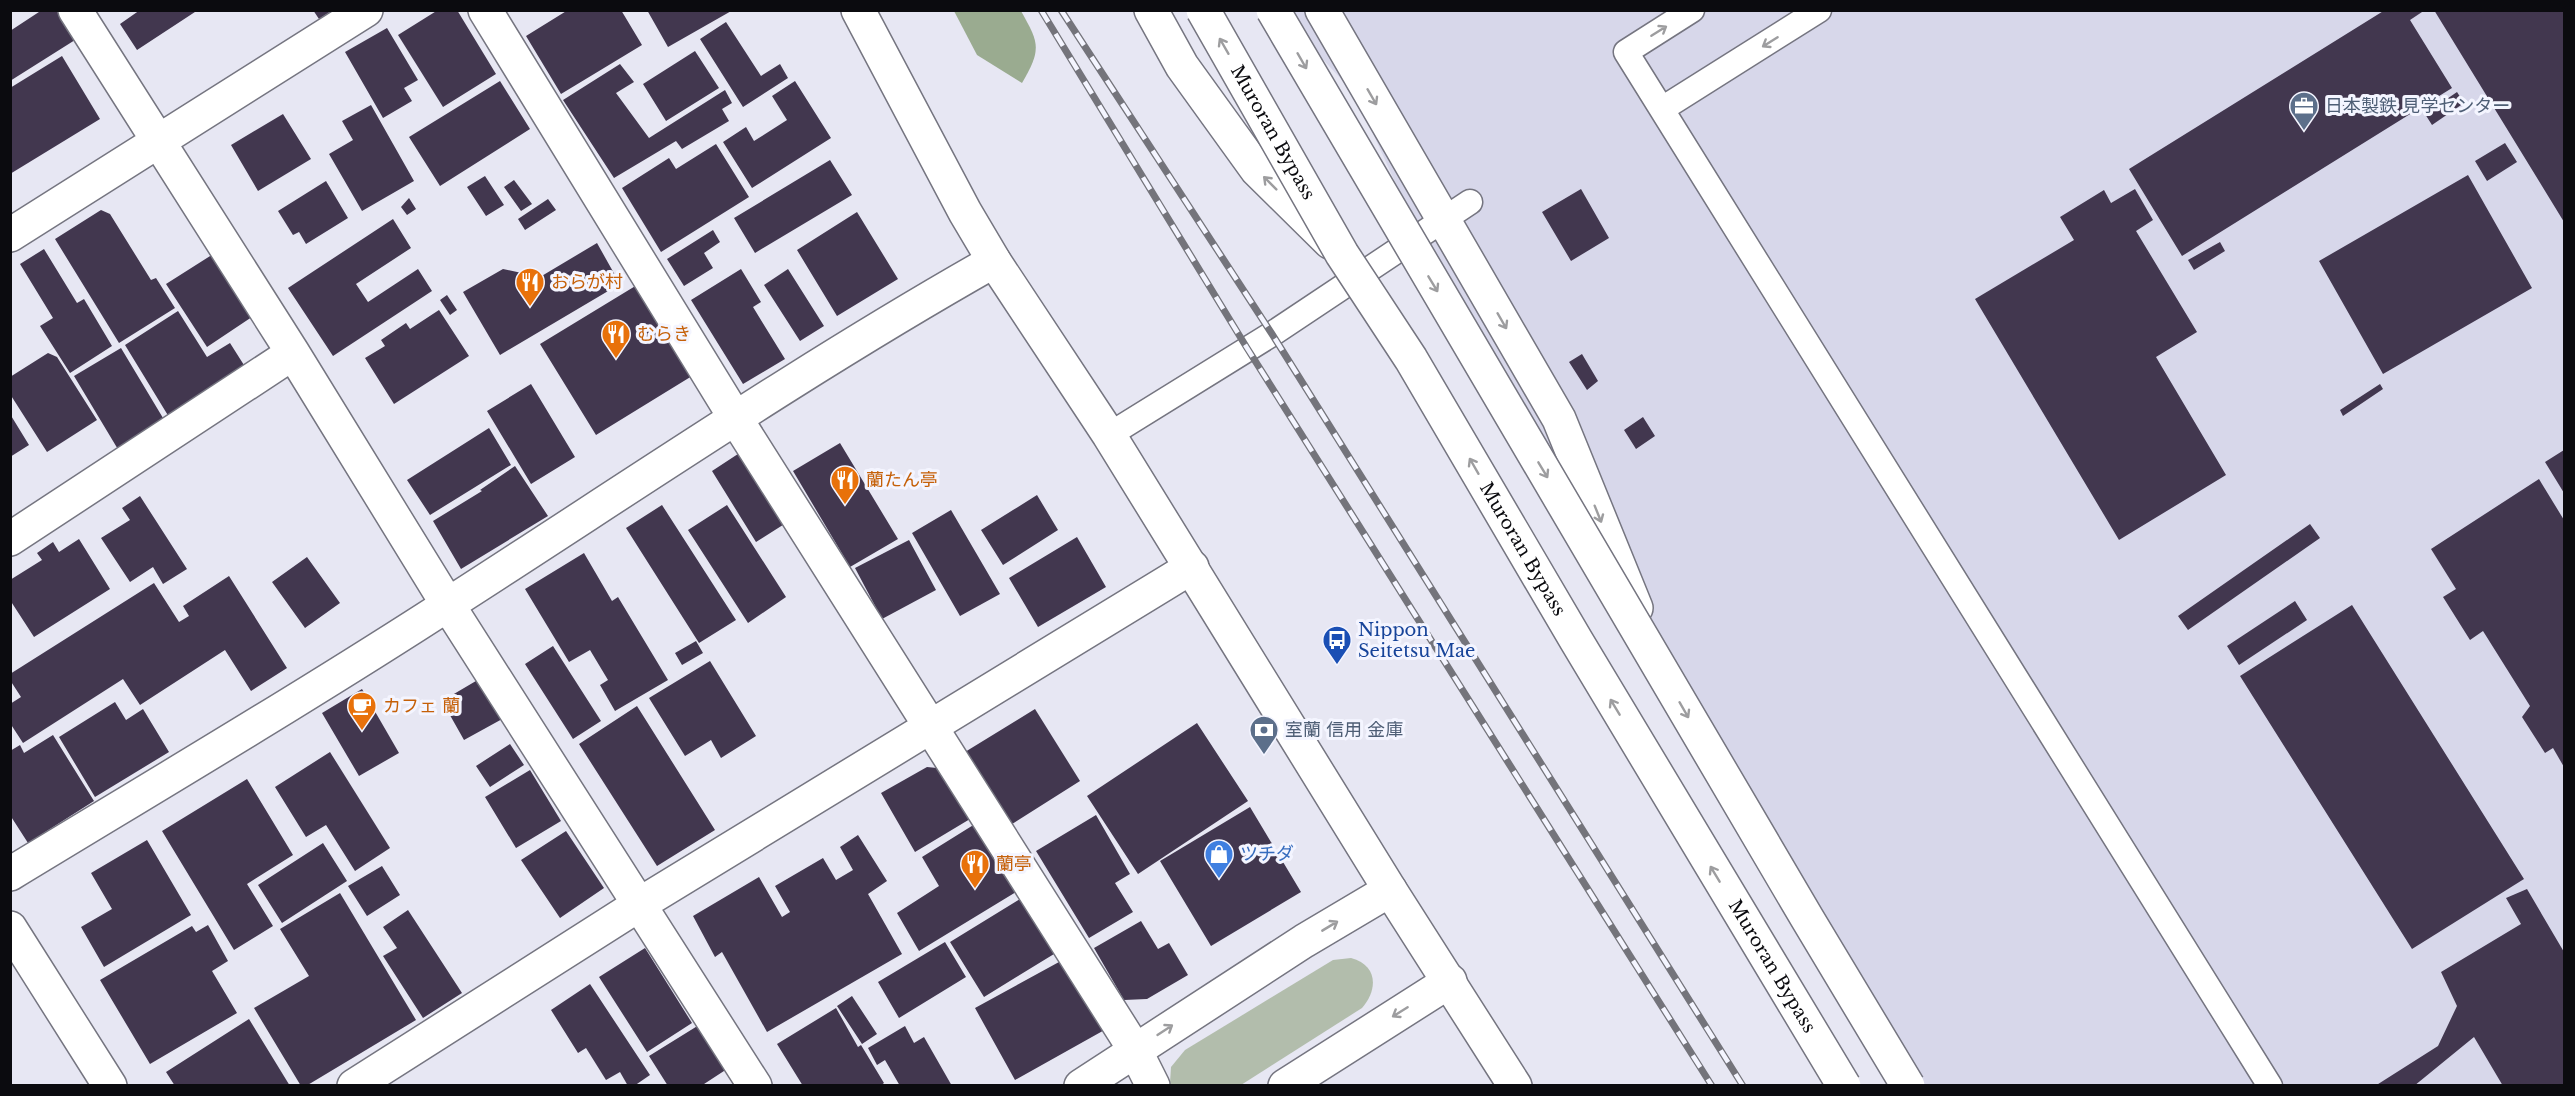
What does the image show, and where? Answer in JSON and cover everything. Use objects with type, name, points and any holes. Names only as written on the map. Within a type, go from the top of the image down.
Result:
[{"type":"main road","points":[[75,10],[293,354],[448,605],[755,1086]]},
{"type":"main road","points":[[10,235],[366,10]]},
{"type":"main road","points":[[485,10],[736,419],[1135,1050],[1153,1086]]},
{"type":"main road","points":[[858,10],[965,212],[994,261],[1109,435],[1390,890],[1515,1086]]},
{"type":"main road","points":[[1151,10],[1182,66],[1257,170],[1342,254]]},
{"type":"main road","name":"Muroran Bypass","points":[[1203,10],[1342,254],[1411,358],[1581,650],[1844,1086]]},
{"type":"main road","points":[[1273,10],[1908,1086]]},
{"type":"main road","points":[[1322,10],[1559,418],[1664,675]]},
{"type":"main road","points":[[10,874],[448,605],[736,419],[994,261]]},
{"type":"main road","points":[[10,539],[293,354]]},
{"type":"main road","points":[[354,1086],[640,904],[932,728],[1192,567]]},
{"type":"main road","points":[[1081,1086],[1304,941],[1390,890]]},
{"type":"main road","points":[[10,928],[110,1086]]},
{"type":"main road","points":[[1285,1086],[1449,981]]},
{"type":"lane","points":[[1692,10],[1626,52],[2270,1086]]},
{"type":"lane","points":[[1662,110],[1819,10]]},
{"type":"lane","points":[[1109,435],[1272,334],[1470,202]]},
{"type":"shaded area","points":[[1278,11],[2564,11],[2564,1085],[1917,1085],[1481,371],[1355,94]]},
{"type":"green space","points":[[954,11],[1021,11],[1032,31],[1036,46],[1033,62],[1022,83],[977,55]]},
{"type":"green space","points":[[1351,958],[1366,966],[1373,979],[1371,994],[1362,1008],[1241,1085],[1172,1086],[1170,1083],[1171,1067],[1185,1050],[1333,960]]},
{"type":"building","points":[[42,10],[57,10],[75,40],[10,81],[10,31]]},
{"type":"building","points":[[140,10],[198,10],[137,50],[120,24]]},
{"type":"building","points":[[313,10],[333,10],[319,19]]},
{"type":"building","points":[[438,10],[457,10],[496,74],[443,107],[398,35]]},
{"type":"building","points":[[568,10],[621,10],[642,45],[561,94],[526,36]]},
{"type":"building","points":[[647,10],[733,10],[668,47]]},
{"type":"building","points":[[2385,10],[2425,10],[2410,20],[2452,88],[2182,256],[2129,169]]},
{"type":"building","points":[[2434,10],[2564,10],[2564,222]]},
{"type":"building","points":[[726,22],[761,76],[780,64],[788,78],[743,107],[700,39]]},
{"type":"building","points":[[387,28],[418,80],[404,88],[412,101],[383,118],[345,52]]},
{"type":"building","points":[[695,51],[719,88],[666,121],[643,84]]},
{"type":"building","points":[[62,56],[100,119],[10,174],[10,88]]},
{"type":"building","points":[[620,64],[634,82],[616,93],[649,138],[725,90],[732,103],[722,109],[729,121],[682,149],[676,141],[614,178],[563,100]]},
{"type":"building","points":[[500,81],[530,129],[440,186],[409,137]]},
{"type":"building","points":[[795,81],[831,138],[752,188],[723,142],[746,127],[754,141],[787,120],[772,96]]},
{"type":"building","points":[[2457,92],[2464,103],[2432,125],[2425,114]]},
{"type":"building","points":[[371,105],[414,181],[362,211],[329,154],[353,140],[342,121]]},
{"type":"building","points":[[283,114],[311,159],[258,191],[231,145]]},
{"type":"building","points":[[2505,143],[2517,162],[2487,181],[2475,161]]},
{"type":"building","points":[[716,144],[749,197],[661,252],[622,188],[669,158],[676,169]]},
{"type":"building","points":[[830,160],[852,195],[755,253],[734,218]]},
{"type":"building","points":[[2468,175],[2532,288],[2383,374],[2319,261]]},
{"type":"building","points":[[485,176],[504,205],[486,216],[467,187]]},
{"type":"building","points":[[514,180],[532,204],[521,211],[504,187]]},
{"type":"building","points":[[326,181],[348,218],[306,244],[299,232],[293,235],[278,211]]},
{"type":"building","points":[[1581,189],[1609,238],[1571,261],[1542,212]]},
{"type":"building","points":[[2135,189],[2153,220],[2136,231],[2197,332],[2156,357],[2226,475],[2119,540],[1975,299],[2074,240],[2060,217],[2104,190],[2111,203]]},
{"type":"building","points":[[409,198],[416,209],[407,215],[401,207]]},
{"type":"building","points":[[548,199],[556,210],[525,230],[518,219]]},
{"type":"building","points":[[101,210],[110,214],[151,280],[156,278],[175,308],[119,343],[55,239]]},
{"type":"building","points":[[857,212],[898,279],[837,316],[797,250]]},
{"type":"building","points":[[393,219],[411,248],[356,284],[368,302],[418,269],[432,291],[333,356],[288,288]]},
{"type":"building","points":[[713,230],[720,242],[704,253],[713,268],[684,286],[667,259]]},
{"type":"building","points":[[2220,242],[2225,251],[2194,270],[2188,260]]},
{"type":"building","points":[[597,243],[620,284],[500,355],[463,292],[503,269],[540,277]]},
{"type":"building","points":[[44,249],[77,303],[84,299],[112,346],[70,373],[40,326],[53,318],[20,264]]},
{"type":"building","points":[[218,251],[258,313],[207,347],[166,284]]},
{"type":"building","points":[[741,269],[761,302],[753,307],[785,359],[743,384],[691,300]]},
{"type":"building","points":[[788,269],[824,326],[800,341],[764,285]]},
{"type":"building","name":"むらき","points":[[637,285],[692,376],[596,435],[540,344]]},
{"type":"building","points":[[447,295],[457,310],[450,315],[440,300]]},
{"type":"building","points":[[439,310],[469,356],[394,404],[365,358],[385,346],[381,340],[406,323],[410,329]]},
{"type":"building","points":[[178,311],[207,357],[230,343],[249,373],[172,422],[125,345]]},
{"type":"building","points":[[121,348],[166,423],[119,451],[74,376]]},
{"type":"building","points":[[48,353],[57,357],[97,420],[47,452],[10,394],[10,377]]},
{"type":"building","points":[[1582,354],[1598,381],[1587,390],[1569,362]]},
{"type":"building","points":[[531,384],[575,457],[531,484],[487,411]]},
{"type":"building","points":[[2380,384],[2383,389],[2343,416],[2340,410]]},
{"type":"building","points":[[10,414],[29,445],[10,457]]},
{"type":"building","points":[[1643,417],[1655,436],[1636,449],[1624,430]]},
{"type":"building","points":[[489,428],[511,465],[430,515],[407,480]]},
{"type":"building","name":"蘭たん亭","points":[[840,443],[898,539],[850,567],[793,471]]},
{"type":"building","points":[[2564,450],[2564,493],[2545,462]]},
{"type":"building","points":[[741,452],[786,523],[756,542],[712,471]]},
{"type":"building","points":[[515,466],[548,516],[461,569],[433,521],[482,491],[480,490]]},
{"type":"building","points":[[2539,479],[2564,520],[2564,767],[2553,748],[2545,753],[2522,717],[2530,706],[2483,631],[2470,640],[2443,597],[2456,589],[2431,549]]},
{"type":"building","points":[[1037,495],[1058,530],[1003,565],[981,530]]},
{"type":"building","points":[[140,496],[187,569],[163,584],[153,567],[130,582],[101,538],[130,520],[122,508]]},
{"type":"building","points":[[662,505],[736,620],[699,643],[626,528]]},
{"type":"building","points":[[727,505],[786,597],[748,623],[688,530]]},
{"type":"building","points":[[951,510],[1000,594],[960,616],[912,533]]},
{"type":"building","points":[[2310,524],[2320,538],[2188,630],[2178,616]]},
{"type":"building","points":[[1077,537],[1106,587],[1038,627],[1009,578]]},
{"type":"building","points":[[79,539],[110,589],[34,637],[10,600],[10,580],[42,560],[37,553],[53,542],[59,552]]},
{"type":"building","points":[[909,540],[936,590],[882,619],[855,568]]},
{"type":"building","points":[[584,553],[612,601],[618,597],[668,680],[615,711],[600,685],[608,680],[590,650],[569,662],[525,589]]},
{"type":"building","points":[[307,557],[340,603],[305,628],[272,582]]},
{"type":"building","points":[[229,576],[287,668],[251,691],[225,650],[140,705],[123,679],[23,743],[10,723],[10,704],[21,697],[10,680],[10,674],[154,583],[179,622],[189,616],[183,606]]},
{"type":"building","points":[[2295,601],[2307,620],[2239,665],[2227,646]]},
{"type":"building","points":[[2352,605],[2524,879],[2412,949],[2240,676]]},
{"type":"building","points":[[696,641],[703,653],[682,665],[675,653]]},
{"type":"building","points":[[553,646],[601,721],[573,739],[525,664]]},
{"type":"building","points":[[710,661],[756,736],[721,758],[711,740],[685,756],[649,698]]},
{"type":"building","points":[[481,678],[504,718],[464,740],[442,701]]},
{"type":"building","points":[[362,689],[399,753],[359,776],[322,713]]},
{"type":"building","points":[[115,702],[126,720],[143,709],[169,752],[95,797],[59,737]]},
{"type":"building","points":[[637,706],[715,830],[657,866],[579,744]]},
{"type":"building","points":[[1035,709],[1080,781],[1009,826],[965,752]]},
{"type":"building","points":[[1197,723],[1248,801],[1138,874],[1087,796]]},
{"type":"building","points":[[53,735],[94,801],[28,843],[10,815],[10,751],[20,745],[24,753]]},
{"type":"building","points":[[510,744],[524,765],[490,787],[476,766]]},
{"type":"building","points":[[330,752],[390,848],[355,871],[326,825],[306,837],[275,787]]},
{"type":"building","points":[[927,767],[947,769],[975,816],[915,852],[881,793]]},
{"type":"building","points":[[530,770],[561,821],[516,848],[485,797]]},
{"type":"building","points":[[247,779],[293,855],[247,884],[273,926],[234,950],[162,831]]},
{"type":"building","points":[[1250,807],[1301,892],[1211,946],[1160,861]]},
{"type":"building","points":[[1096,815],[1130,874],[1115,883],[1133,912],[1089,938],[1036,851]]},
{"type":"building","name":"蘭亭","points":[[975,824],[1016,892],[919,951],[897,913],[939,886],[922,857]]},
{"type":"building","points":[[566,831],[604,888],[560,918],[521,860]]},
{"type":"building","points":[[858,835],[887,881],[868,894],[902,954],[767,1032],[722,952],[715,957],[693,916],[759,877],[782,917],[790,912],[775,886],[823,858],[836,880],[853,870],[840,847]]},
{"type":"building","points":[[147,840],[191,915],[104,967],[81,927],[112,909],[91,873]]},
{"type":"building","points":[[323,843],[347,881],[282,923],[258,885]]},
{"type":"building","points":[[382,866],[400,895],[367,916],[348,886]]},
{"type":"building","points":[[2527,889],[2564,952],[2564,1086],[2503,1086],[2474,1037],[2414,1086],[2375,1086],[2438,1046],[2457,1006],[2441,972],[2521,924],[2506,898]]},
{"type":"building","points":[[340,893],[416,1020],[306,1086],[301,1086],[254,1008],[309,976],[280,929]]},
{"type":"building","points":[[1020,899],[1054,954],[984,997],[950,942]]},
{"type":"building","points":[[408,910],[462,993],[423,1018],[383,956],[397,948],[383,927]]},
{"type":"building","points":[[1141,921],[1158,949],[1169,943],[1188,975],[1147,999],[1124,1000],[1094,948]]},
{"type":"building","points":[[208,925],[228,961],[212,971],[237,1013],[150,1064],[100,980],[192,926],[196,932]]},
{"type":"building","points":[[945,942],[966,977],[899,1018],[878,982]]},
{"type":"building","points":[[645,948],[692,1023],[647,1052],[599,977]]},
{"type":"building","points":[[1059,962],[1073,965],[1108,1028],[1015,1080],[975,1008]]},
{"type":"building","points":[[590,984],[650,1075],[634,1086],[628,1086],[620,1072],[606,1080],[586,1048],[578,1053],[551,1010]]},
{"type":"building","points":[[852,996],[877,1034],[862,1044],[837,1006]]},
{"type":"building","points":[[836,1008],[858,1047],[861,1045],[884,1083],[880,1086],[803,1086],[777,1044]]},
{"type":"building","points":[[249,1019],[290,1086],[175,1086],[166,1072]]},
{"type":"building","points":[[699,1025],[727,1069],[701,1086],[668,1086],[649,1056]]},
{"type":"building","points":[[905,1026],[914,1043],[924,1037],[952,1086],[900,1086],[885,1060],[877,1065],[868,1048]]},
{"type":"railway","points":[[1041,10],[1247,348],[1712,1086]]},
{"type":"railway","points":[[1061,10],[1272,334],[1743,1086]]},
{"type":"place","name":"日本製鉄 見学センター","points":[[2304,132]]},
{"type":"place","name":"おらが村","points":[[530,308]]},
{"type":"place","name":"むらき","points":[[616,360]]},
{"type":"place","name":"蘭たん亭","points":[[845,506]]},
{"type":"place","name":"Nippon Seitetsu Mae","points":[[1337,666]]},
{"type":"place","name":"カフェ 蘭","points":[[362,732]]},
{"type":"place","name":"室蘭 信用 金庫","points":[[1264,756]]},
{"type":"place","name":"ツチダ","points":[[1219,880]]},
{"type":"place","name":"蘭亭","points":[[975,890]]}]
